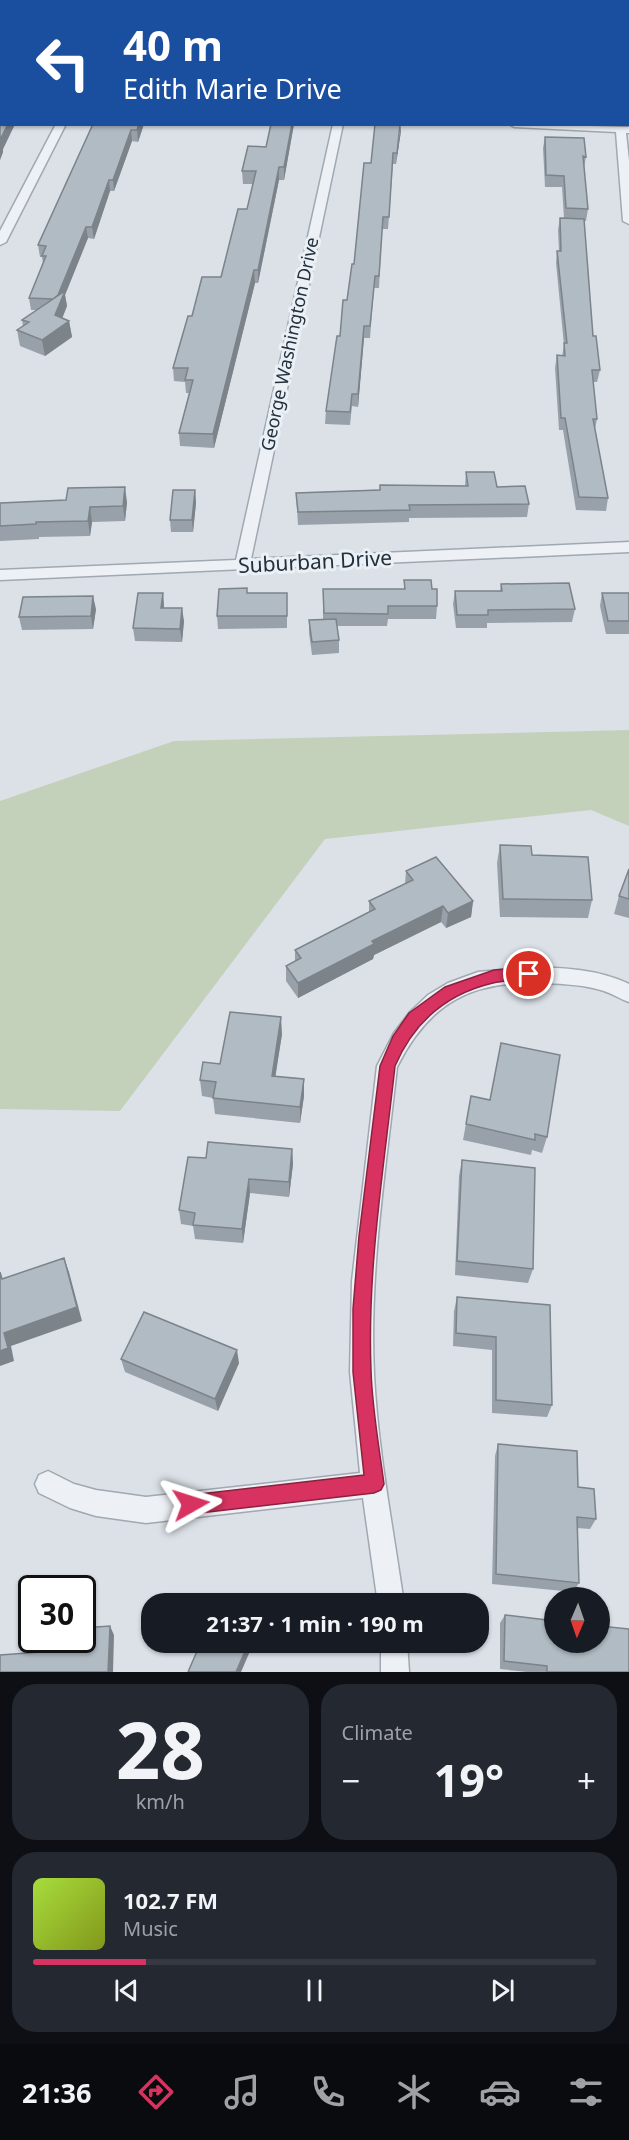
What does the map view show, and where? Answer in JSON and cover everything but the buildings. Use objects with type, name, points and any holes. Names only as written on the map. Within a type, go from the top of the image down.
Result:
[{"type":"street","points":[[0,242],[60,126]]},
{"type":"street","name":"George Washington Drive","points":[[242,565],[338,126]]},
{"type":"street","points":[[551,126],[625,130],[629,221]]},
{"type":"street","name":"Suburban Drive","points":[[0,575],[629,547]]},
{"type":"street","points":[[389,1593],[374,1484],[362,1372],[363,1281],[384,1080],[398,1040],[415,1018],[442,997],[466,984],[494,976],[529,974],[589,979],[614,986],[629,994]]},
{"type":"street","points":[[48,1484],[70,1495],[96,1503],[146,1510],[374,1484]]},
{"type":"street","points":[[394,1653],[395,1672]]},
{"type":"green space","points":[[629,730],[629,826],[591,810],[325,839],[120,1111],[0,1109],[0,801],[174,741]]},
{"type":"route","points":[[191,1504],[374,1484],[366,1428],[362,1372],[362,1309],[363,1281],[387,1066],[398,1040],[415,1018],[425,1008],[450,991],[494,976],[529,974]]}]
